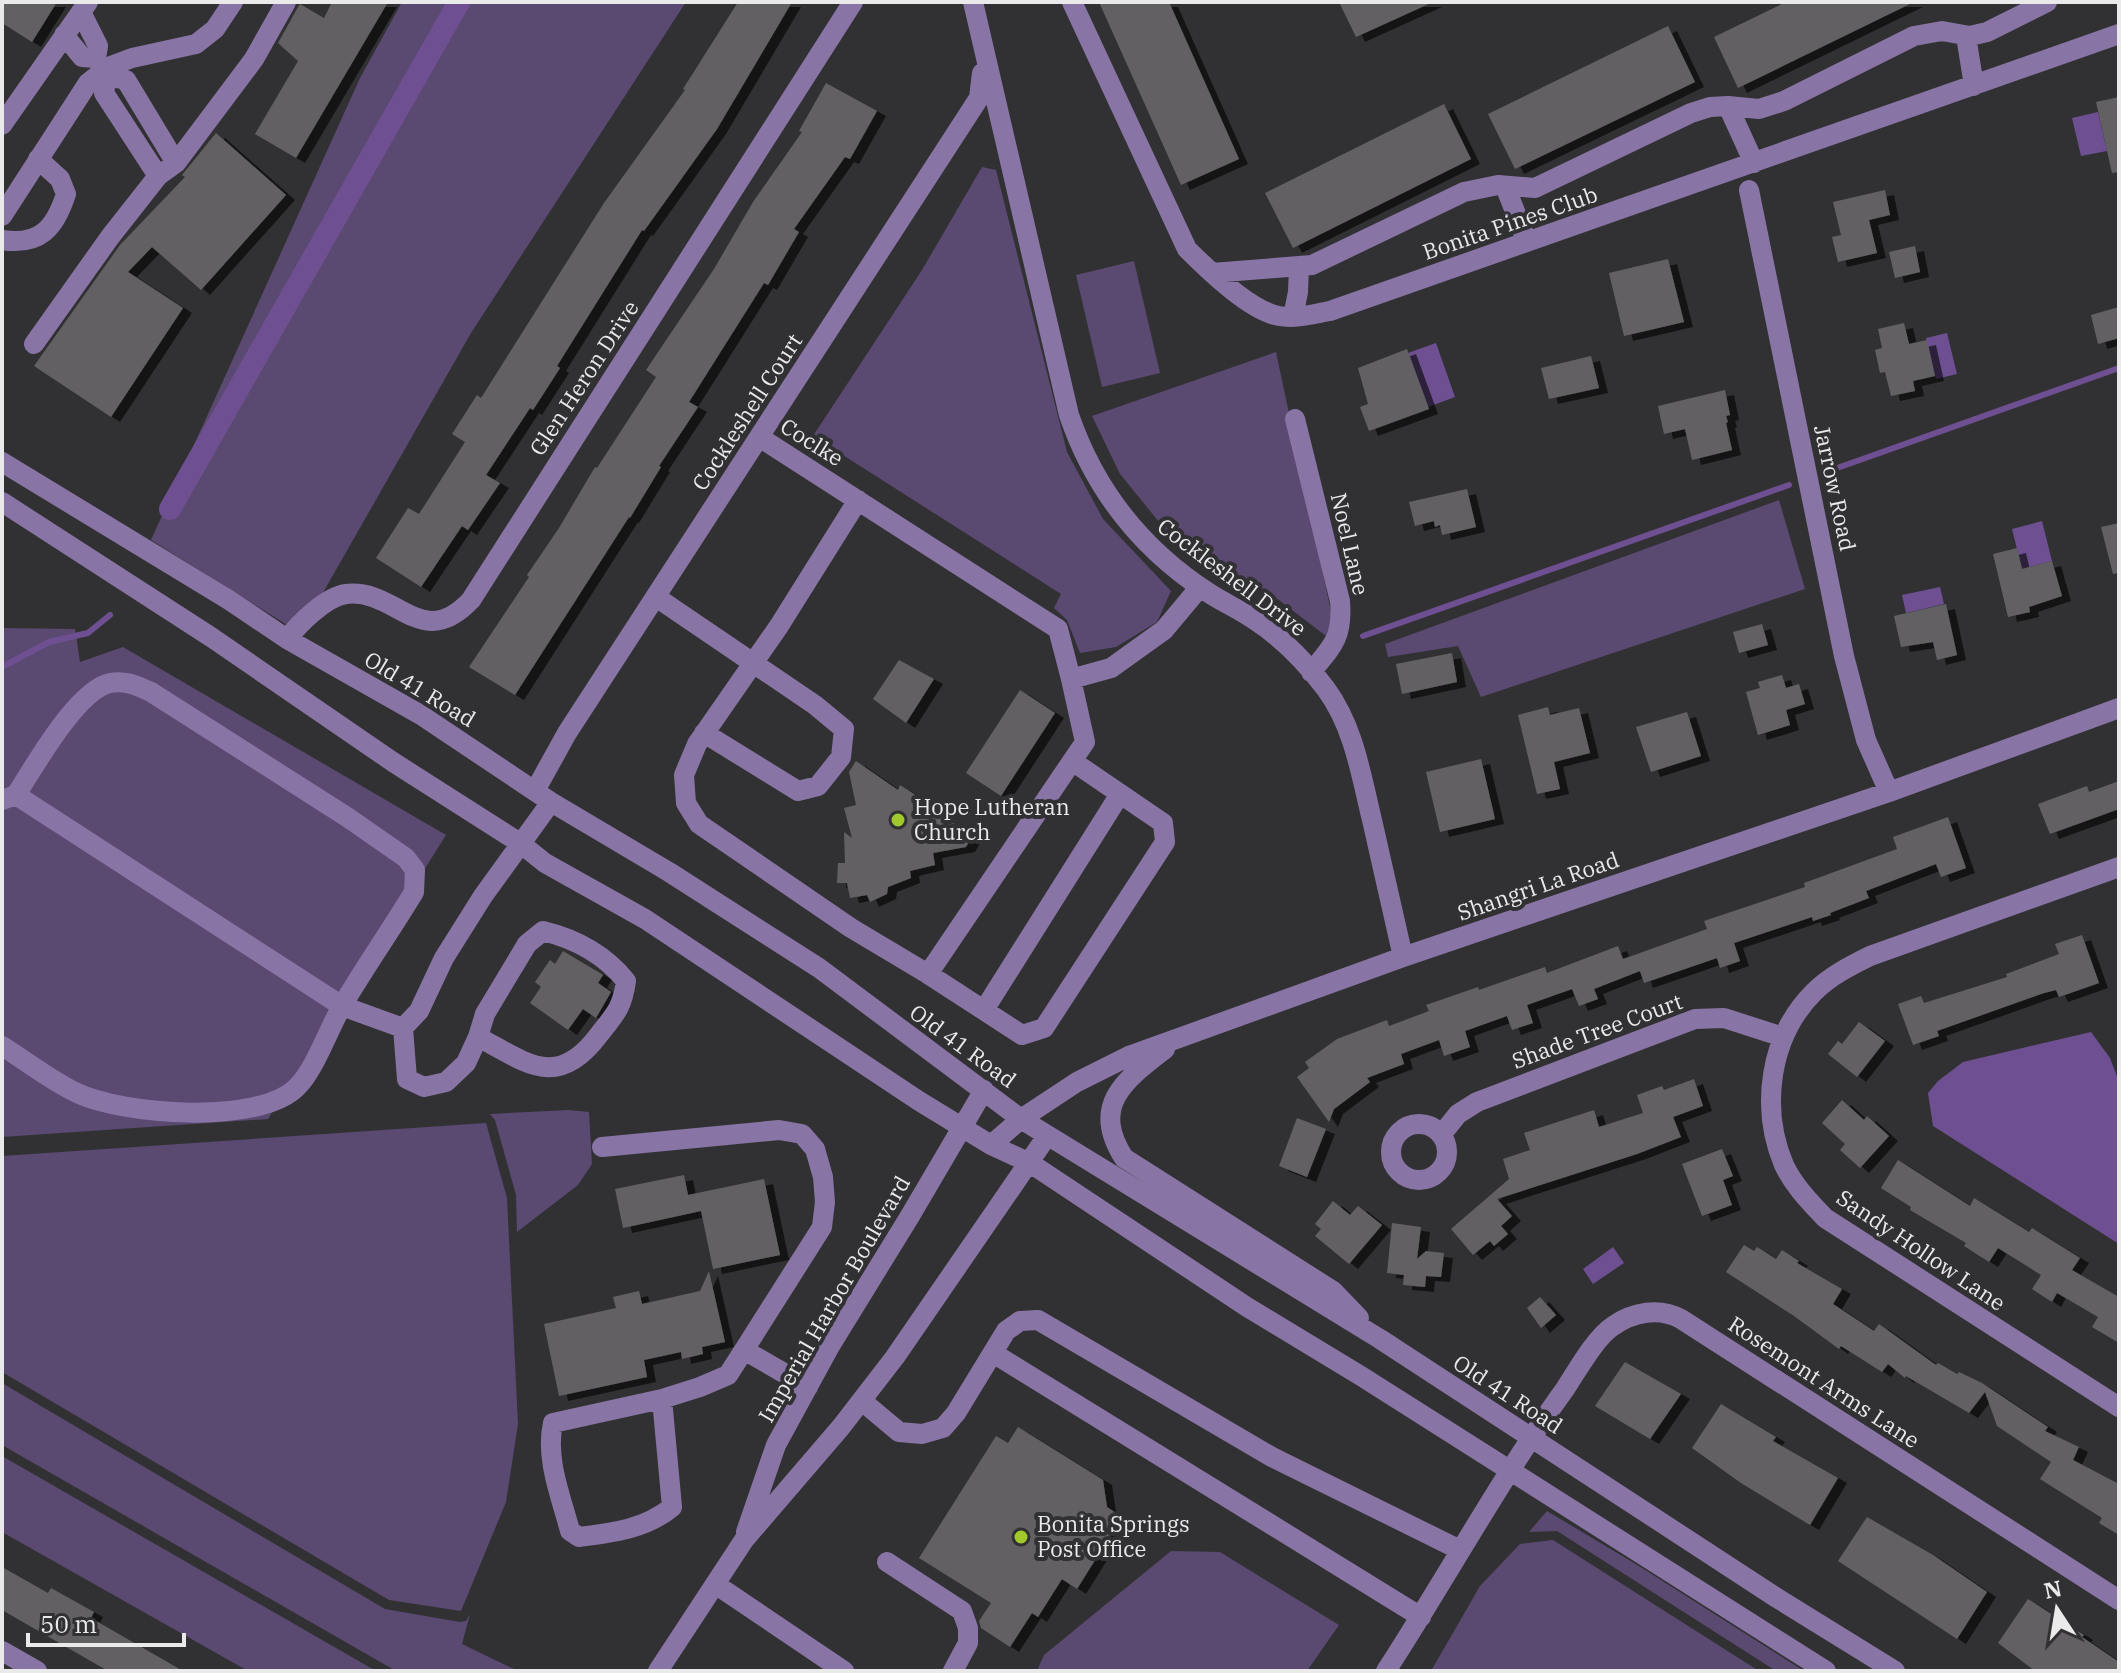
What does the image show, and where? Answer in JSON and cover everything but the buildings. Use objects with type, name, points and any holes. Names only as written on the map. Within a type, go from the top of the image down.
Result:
[{"type":"street","points":[[2,216],[88,83],[102,68],[196,44],[215,29],[233,2]]},
{"type":"street","points":[[34,344],[110,237],[158,176],[176,163],[254,59],[286,2]]},
{"type":"street","name":"Glen Heron Drive","points":[[287,639],[300,621],[332,599],[345,594],[364,595],[381,601],[414,619],[441,620],[458,613],[471,600],[853,2]]},
{"type":"street","name":"Cockleshell Drive","points":[[973,2],[1069,415],[1079,444],[1106,495],[1153,550],[1200,587],[1258,621],[1284,643],[1326,689],[1349,730],[1403,957]]},
{"type":"street","name":"Bonita Pines Club","points":[[1072,2],[1187,249],[1212,273],[1264,309],[1277,316],[1293,317],[1330,311],[2119,34]]},
{"type":"street","points":[[1212,273],[1312,265],[1464,192],[1498,185],[1535,188],[1691,113],[1710,107],[1759,109],[1784,101],[1914,36],[1942,31],[1966,36],[1987,32],[2047,2]]},
{"type":"street","points":[[84,7],[98,46],[104,93],[158,176]]},
{"type":"street","points":[[2,125],[84,7]]},
{"type":"street","points":[[64,35],[82,57],[126,80],[176,163]]},
{"type":"street","points":[[1966,36],[1974,86]]},
{"type":"street","name":"Cockleshell Court","points":[[403,1028],[419,1011],[444,958],[520,843],[567,733],[979,98],[984,57]]},
{"type":"street","points":[[1728,106],[1754,163]]},
{"type":"street","points":[[126,127],[146,114]]},
{"type":"street","points":[[2,240],[17,242],[42,236],[59,216],[66,194],[60,179],[38,159]]},
{"type":"street","points":[[1505,186],[1527,242]]},
{"type":"street","name":"Jarrow Road","points":[[1749,190],[1844,656],[1866,740],[1889,792]]},
{"type":"street","points":[[1293,317],[1299,267]]},
{"type":"street","name":"Noel Lane","points":[[1295,419],[1340,601],[1342,622],[1336,642],[1311,672]]},
{"type":"street","name":"Coclke","points":[[759,437],[1058,629],[1085,742],[928,974]]},
{"type":"street","name":"Old 41 Road","points":[[2,462],[229,600],[287,639],[421,715],[669,872],[819,968],[1047,1136],[1380,1339],[1777,1598],[1895,1671]]},
{"type":"street","points":[[858,500],[697,744],[684,775],[686,803],[699,824],[851,928],[1022,1035],[1044,1028],[1165,842],[1163,823],[1072,761]]},
{"type":"street","points":[[2,502],[211,637],[393,762],[520,843],[545,863],[645,919],[869,1070],[991,1145],[1030,1163],[1247,1307],[1826,1671]]},
{"type":"street","points":[[1071,679],[1111,668],[1164,630],[1200,587]]},
{"type":"street","points":[[656,597],[815,705],[844,729],[841,757],[818,786],[798,791],[704,733]]},
{"type":"street","points":[[2,1046],[75,1092],[110,1105],[145,1112],[265,1107],[285,1098],[301,1084],[342,1006],[414,892],[415,870],[406,858],[151,692],[127,681],[107,683],[89,695],[69,716],[9,798],[342,1006],[403,1028],[407,1079],[424,1087],[446,1082],[466,1063],[485,1014],[527,944],[543,931],[568,937],[612,964],[626,981],[622,1005],[586,1052],[568,1066],[539,1067],[478,1037]]},
{"type":"street","name":"Shangri La Road","points":[[991,1145],[1021,1119],[1077,1082],[1129,1056],[1403,957],[1889,792],[2119,708]]},
{"type":"street","points":[[984,1010],[1120,794]]},
{"type":"street","name":"Sandy Hollow Lane","points":[[2119,867],[1870,956],[1850,966],[1812,994],[1796,1014],[1783,1037],[1771,1083],[1775,1139],[1785,1167],[1803,1195],[1825,1218],[2119,1407]]},
{"type":"street","name":"Shade Tree Court","points":[[1441,1135],[1458,1114],[1477,1102],[1695,1019],[1724,1018],[1783,1037]]},
{"type":"street","points":[[1181,1037],[1129,1077],[1117,1092],[1110,1125],[1124,1158],[1333,1291],[1380,1339]]},
{"type":"street","name":"Imperial Harbor Boulevard","points":[[744,1540],[776,1445],[859,1298],[984,1090]]},
{"type":"street","points":[[602,1147],[779,1130],[802,1134],[815,1149],[823,1177],[825,1202],[822,1227],[728,1375],[662,1399],[553,1423],[551,1459],[570,1531],[579,1537],[613,1533],[646,1524],[660,1518],[672,1507],[662,1399]]},
{"type":"street","name":"Imperial Harbor Boulevard","points":[[658,1671],[744,1540],[862,1401],[1047,1136]]},
{"type":"street","name":"Rosemont Arms Lane","points":[[1386,1671],[1530,1437],[1613,1326],[1635,1315],[1652,1312],[1669,1312],[2119,1600]]},
{"type":"street","points":[[862,1401],[899,1432],[922,1434],[943,1428],[956,1413],[1006,1331],[1020,1321],[1038,1320],[1272,1457],[1460,1550]]},
{"type":"street","points":[[744,1350],[808,1387]]},
{"type":"street","points":[[993,1353],[1421,1617]]},
{"type":"street","points":[[887,1562],[962,1611],[968,1628],[968,1643],[953,1671]]},
{"type":"street","points":[[715,1584],[844,1671]]},
{"type":"street","points":[[2,1651],[37,1671]]},
{"type":"shaded area","points":[[402,2],[686,2],[471,333],[300,633],[151,540],[360,78]]},
{"type":"shaded area","points":[[2098,112],[2107,151],[2081,156],[2072,118]]},
{"type":"shaded area","points":[[982,167],[996,170],[1067,452],[1103,519],[1171,591],[1157,622],[1116,647],[1080,653],[1067,620],[1054,608],[1061,594],[813,436],[922,270]]},
{"type":"shaded area","points":[[1134,261],[1160,373],[1102,387],[1076,275]]},
{"type":"shaded area","points":[[1947,333],[1957,374],[1936,379],[1926,338]]},
{"type":"shaded area","points":[[1436,343],[1455,397],[1428,407],[1408,353]]},
{"type":"shaded area","points":[[1276,352],[1333,621],[1326,636],[1267,591],[1219,566],[1164,528],[1120,474],[1092,416]]},
{"type":"shaded area","points":[[1779,500],[1805,589],[1481,697],[1458,646],[1388,657],[1385,644]]},
{"type":"shaded area","points":[[2042,521],[2052,561],[2022,569],[2012,529]]},
{"type":"shaded area","points":[[1940,587],[1944,604],[1906,613],[1902,595]]},
{"type":"shaded area","points":[[2,628],[75,629],[80,662],[123,647],[446,835],[268,1119],[2,1137]]},
{"type":"shaded area","points":[[2091,1032],[2110,1058],[2119,1082],[2119,1244],[1933,1126],[1928,1093],[1963,1062]]},
{"type":"shaded area","points":[[568,1110],[589,1112],[592,1164],[578,1185],[517,1232],[516,1195],[495,1120],[490,1114]]},
{"type":"shaded area","points":[[486,1123],[507,1198],[518,1424],[506,1502],[461,1611],[389,1600],[2,1372],[2,1156]]},
{"type":"shaded area","points":[[1613,1247],[1624,1263],[1593,1284],[1583,1269]]},
{"type":"shaded area","points":[[2,1383],[385,1609],[460,1622],[466,1621],[470,1614],[462,1644],[518,1671],[396,1671],[2,1445]]},
{"type":"shaded area","points":[[2,1456],[376,1671],[248,1671],[2,1532]]},
{"type":"shaded area","points":[[1547,1511],[1804,1671],[1776,1671],[1557,1531],[1529,1532]]},
{"type":"shaded area","points":[[1553,1540],[1759,1671],[1431,1671],[1480,1586],[1520,1544]]},
{"type":"shaded area","points":[[1171,1551],[1220,1552],[1339,1625],[1307,1671],[1037,1671],[1044,1655]]},
{"type":"waterway","points":[[170,509],[459,2]]},
{"type":"waterway","points":[[1826,472],[2119,368]]},
{"type":"waterway","points":[[1363,636],[1789,485]]},
{"type":"waterway","points":[[2,667],[49,642],[88,633],[110,615]]},
{"type":"place","name":"Hope Lutheran Church","points":[[898,820]]},
{"type":"place","name":"Bonita Springs Post Office","points":[[1021,1537]]}]
